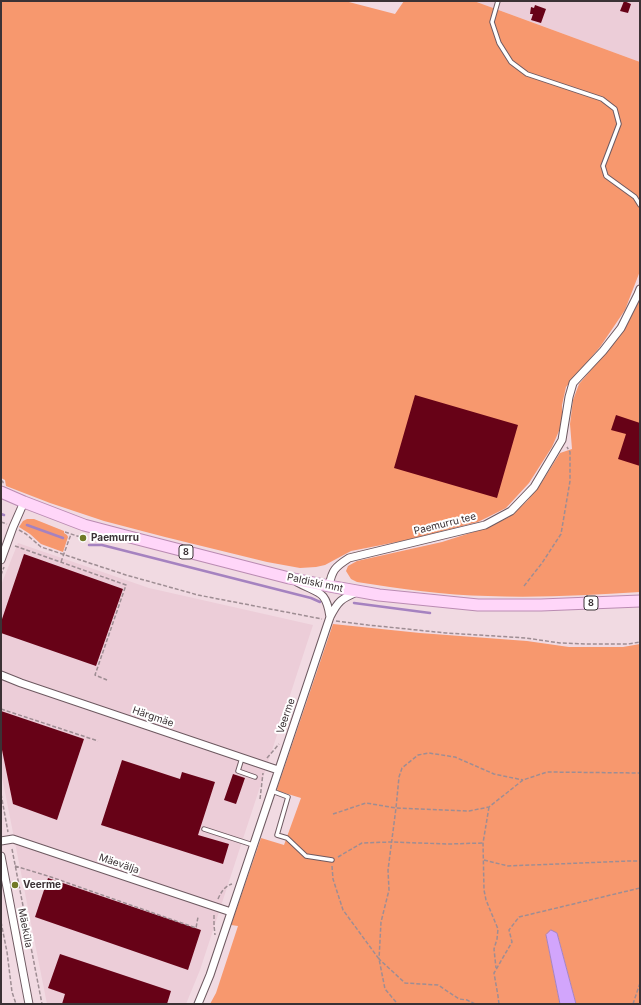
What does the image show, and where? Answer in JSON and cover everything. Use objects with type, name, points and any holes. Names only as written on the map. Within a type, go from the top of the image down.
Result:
[{"type":"main road","name":"Paldiski mnt","points":[[1,492],[84,525],[122,536],[289,578],[380,595],[478,605],[542,605],[640,601]]},
{"type":"street","name":"Paemurru tee","points":[[329,586],[331,576],[338,565],[349,558],[485,525],[511,511],[534,487],[562,440],[569,396],[573,383],[603,351],[621,328],[640,289]]},
{"type":"street","points":[[1,560],[24,502]]},
{"type":"street","points":[[289,578],[322,594],[328,606],[329,619]]},
{"type":"street","name":"Veerme","points":[[198,1004],[231,912],[329,619],[334,608],[342,599],[360,591]]},
{"type":"street","name":"Härgmäe","points":[[1,675],[278,770]]},
{"type":"street","name":"Härgmäe","points":[[1,680],[21,683]]},
{"type":"street","name":"Mäevälja","points":[[1,841],[13,839],[231,912]]},
{"type":"street","name":"Mäeküla","points":[[1,856],[29,1004]]},
{"type":"lane","points":[[498,1],[492,22],[499,43],[511,62],[527,74],[602,99],[615,109],[619,124],[603,166],[606,176],[635,197],[640,205]]},
{"type":"lane","points":[[242,758],[238,771],[255,777]]},
{"type":"lane","points":[[272,791],[288,797],[277,835],[287,838],[306,856],[332,860]]},
{"type":"lane","points":[[204,829],[253,845]]},
{"type":"path","points":[[524,586],[542,563],[561,534],[570,481],[570,452],[562,440]]},
{"type":"path","points":[[1,522],[17,528],[41,547],[126,575],[198,595],[290,614],[368,626],[526,638],[560,643],[628,644],[640,642]]},
{"type":"path","points":[[65,532],[83,538]]},
{"type":"path","points":[[61,562],[71,534]]},
{"type":"path","points":[[13,545],[126,585],[95,675],[107,680]]},
{"type":"path","points":[[1,708],[98,741]]},
{"type":"path","points":[[260,802],[262,777],[268,757],[281,742]]},
{"type":"path","points":[[395,1004],[396,1002],[385,989],[379,959],[380,922],[389,890],[388,870],[399,778],[402,768],[418,755],[429,753],[454,758],[494,774],[523,780]]},
{"type":"path","points":[[333,814],[366,803],[396,808],[469,811],[490,807],[523,780],[547,772],[640,773]]},
{"type":"path","points":[[1,794],[8,832]]},
{"type":"path","points":[[490,807],[483,843],[484,890],[486,900],[498,929],[494,949],[496,969]]},
{"type":"path","points":[[475,1004],[467,1000],[459,999],[438,985],[405,982],[379,959],[343,910],[333,878],[332,860],[362,843],[483,843]]},
{"type":"path","points":[[12,849],[42,1004]]},
{"type":"path","points":[[484,860],[508,866],[640,861]]},
{"type":"path","points":[[15,866],[48,876],[196,928],[198,917]]},
{"type":"path","points":[[499,1004],[494,973],[512,942],[509,930],[519,917],[640,888]]},
{"type":"path","points":[[1,922],[7,952],[12,992],[16,1004]]},
{"type":"path","points":[[633,1004],[640,983]]},
{"type":"shaded area","points":[[1,1],[345,1],[395,14],[404,1],[474,1],[640,62],[640,271],[625,310],[600,347],[566,387],[562,405],[562,424],[552,447],[529,483],[506,508],[478,522],[407,540],[351,551],[325,565],[300,568],[267,562],[104,521],[50,503],[6,486],[5,480],[1,478]]},
{"type":"shaded area","points":[[474,1],[640,1],[640,62]]},
{"type":"shaded area","points":[[640,298],[640,592],[507,597],[439,593],[357,582],[351,579],[346,571],[348,566],[357,561],[442,542],[489,527],[509,517],[527,501],[540,485],[560,453],[572,449],[570,424],[573,400],[579,384],[620,336]]},
{"type":"shaded area","points":[[27,519],[34,519],[64,531],[68,537],[63,552],[41,544],[19,527],[23,521]]},
{"type":"shaded area","points":[[18,543],[149,588],[313,625],[200,970],[186,1004],[47,1004],[1,772],[1,585]]},
{"type":"shaded area","points":[[333,624],[420,633],[527,641],[569,647],[623,647],[640,644],[640,1004],[576,1004],[557,933],[551,931],[546,935],[560,1004],[210,1004],[216,993],[238,926],[231,925],[261,838],[284,845],[301,798],[278,791],[277,789]]},
{"type":"shaded area","points":[[551,930],[557,933],[576,1004],[560,1004],[546,935]]},
{"type":"building","points":[[624,1],[631,4],[628,13],[620,11]]},
{"type":"building","points":[[535,5],[546,9],[541,23],[531,20],[533,14],[530,14],[531,7],[534,8]]},
{"type":"building","points":[[415,395],[518,425],[497,498],[394,468]]},
{"type":"building","points":[[616,415],[640,423],[640,466],[618,459],[626,434],[611,430]]},
{"type":"building","points":[[24,554],[123,589],[96,666],[1,633],[1,622]]},
{"type":"building","points":[[1,711],[84,739],[57,820],[13,804],[1,745]]},
{"type":"building","points":[[122,760],[180,779],[182,772],[215,782],[198,835],[229,844],[223,864],[101,825]]},
{"type":"building","points":[[233,774],[245,778],[236,804],[224,800]]},
{"type":"building","points":[[48,878],[201,930],[188,970],[35,917]]},
{"type":"building","points":[[60,954],[171,991],[167,1004],[62,1004],[65,994],[48,988]]},
{"type":"waterway","points":[[27,525],[63,538]]},
{"type":"waterway","points":[[89,545],[102,545],[311,598],[320,602]]},
{"type":"waterway","points":[[354,603],[430,613]]},
{"type":"place","name":"Paemurru","points":[[83,538]]},
{"type":"place","name":"Veerme","points":[[15,885]]}]
